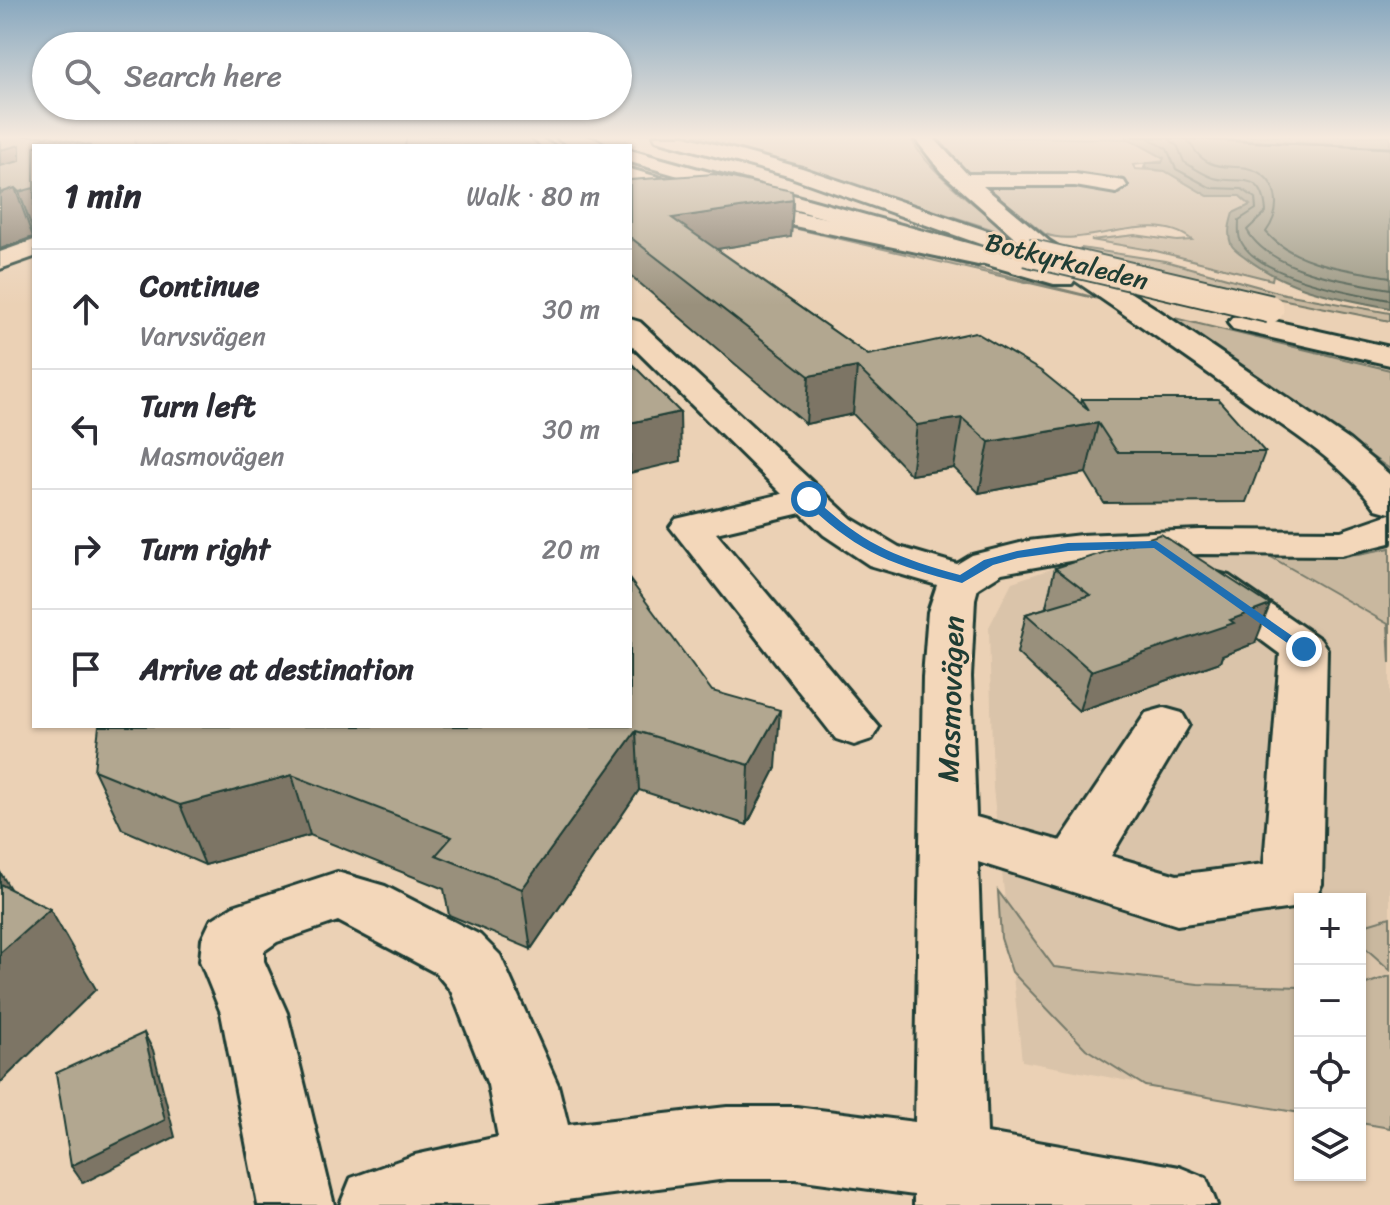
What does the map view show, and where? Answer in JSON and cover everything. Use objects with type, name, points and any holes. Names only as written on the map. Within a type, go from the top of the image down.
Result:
[{"type":"street","points":[[689,192],[743,208],[999,261]]},
{"type":"street","name":"Botkyrkaleden","points":[[757,192],[1063,278],[1390,356]]},
{"type":"street","name":"Botkyrkaleden","points":[[811,192],[1026,252],[1270,309],[1390,332]]},
{"type":"street","points":[[853,192],[1026,252]]},
{"type":"street","points":[[976,192],[1040,246],[1145,314],[1336,448],[1376,482],[1390,501]]},
{"type":"street","points":[[0,261],[32,249]]},
{"type":"street","points":[[632,330],[838,527],[867,547],[902,563],[962,579]]},
{"type":"street","points":[[809,499],[690,527],[854,727]]},
{"type":"street","name":"Masmovägen","points":[[951,1184],[947,677],[950,620],[958,582],[989,563],[1017,554],[1068,547],[1341,543],[1380,533],[1390,526]]},
{"type":"street","points":[[948,831],[1177,900],[1292,884],[1304,649],[1156,545]]},
{"type":"street","points":[[1074,868],[1164,725]]},
{"type":"street","points":[[296,1205],[254,1013],[232,961],[233,939],[255,924],[337,896],[364,903],[458,954],[477,975],[523,1085],[541,1165]]},
{"type":"street","points":[[378,1205],[415,1193],[541,1165],[727,1143],[796,1143],[951,1184],[1179,1205]]},
{"type":"shaded area","points":[[640,192],[675,192],[1133,307]]},
{"type":"shaded area","points":[[877,192],[960,192],[1013,236]]},
{"type":"shaded area","points":[[994,192],[1202,192],[1208,196],[1240,196],[1251,206],[1253,263],[1273,275],[1272,280],[1156,251],[1091,240],[1135,235],[1192,240],[1176,231],[1158,227],[1079,237],[1045,234]]},
{"type":"shaded area","points":[[1081,248],[1165,261],[1285,294],[1390,313],[1390,321],[1231,289],[1074,251]]},
{"type":"shaded area","points":[[1166,316],[1390,370],[1390,469]]},
{"type":"shaded area","points":[[1390,548],[1390,1128],[1366,1124],[1366,893],[1294,893],[1294,1112],[1022,1061],[993,788],[989,627],[1012,582],[1084,558],[1359,554]]},
{"type":"shaded area","points":[[1390,548],[1390,663],[1388,624],[1271,557],[1359,554]]},
{"type":"shaded area","points":[[998,891],[1054,967],[1198,984],[1294,987],[1294,1112],[1145,1086],[1086,1049],[1012,972],[1001,938]]},
{"type":"shaded area","points":[[1390,917],[1390,970],[1366,948],[1366,924]]},
{"type":"shaded area","points":[[1390,976],[1390,1128],[1366,1124],[1366,984]]},
{"type":"water","points":[[1202,192],[1390,192],[1390,308],[1314,291],[1260,268],[1235,249],[1230,240],[1233,213],[1250,205],[1240,196],[1208,196]]},
{"type":"building","points":[[632,192],[792,192],[793,200],[672,218],[868,355],[975,332],[1041,371],[1089,410],[1082,399],[1218,399],[1265,452],[1117,452],[1098,423],[989,442],[962,418],[917,425],[857,367],[809,376],[632,239]]},
{"type":"building","points":[[632,364],[680,412],[632,423]]},
{"type":"building","points":[[1161,534],[1270,605],[1230,620],[1234,623],[1091,671],[1026,614],[1090,595],[1055,568]]},
{"type":"building","points":[[632,583],[712,691],[780,710],[749,765],[636,731],[522,889],[436,855],[452,837],[292,775],[180,805],[94,770],[99,728],[632,728]]},
{"type":"building","points":[[0,884],[50,909],[0,953]]},
{"type":"building","points":[[144,1033],[165,1120],[71,1166],[56,1073]]},
{"type":"route","points":[[809,499],[838,527],[884,556],[962,579],[973,570],[1017,554],[1096,545],[1156,545],[1304,649]]}]
